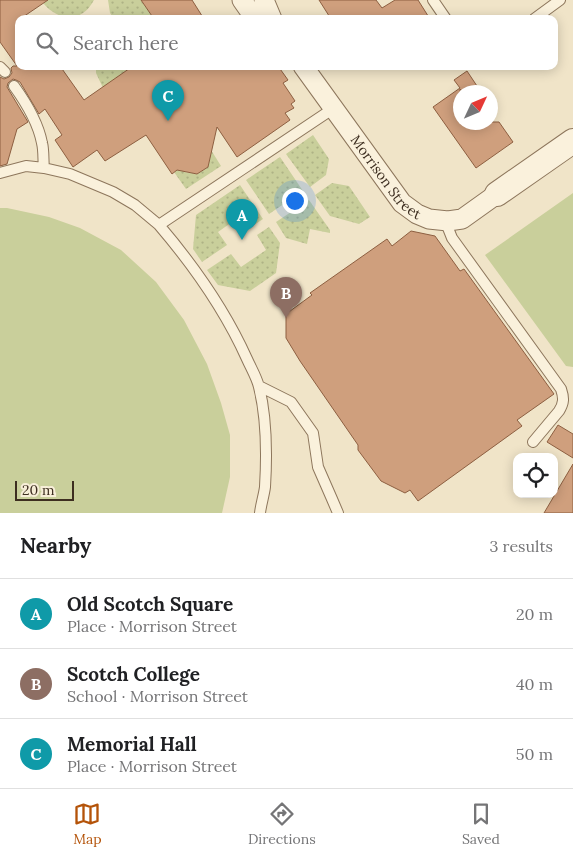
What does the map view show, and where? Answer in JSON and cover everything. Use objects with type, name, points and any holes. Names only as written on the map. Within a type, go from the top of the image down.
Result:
[{"type":"street","points":[[242,0],[248,10],[255,15]]},
{"type":"street","points":[[264,0],[270,15]]},
{"type":"street","name":"Morrison Street","points":[[306,70],[402,203],[417,214],[429,219],[448,221],[462,219],[497,194]]},
{"type":"street","points":[[497,194],[573,141]]},
{"type":"lane","points":[[433,0],[443,15]]},
{"type":"lane","points":[[539,15],[560,0]]},
{"type":"lane","points":[[14,86],[36,122],[43,145],[44,168]]},
{"type":"lane","points":[[159,225],[334,108]]},
{"type":"lane","points":[[0,173],[26,166],[44,168],[70,174],[113,192],[135,205],[159,225],[182,251],[225,316],[244,351],[259,386],[265,423],[265,488],[260,513]]},
{"type":"lane","points":[[448,221],[448,228],[452,238],[561,389],[563,397],[559,411],[533,442]]},
{"type":"lane","points":[[259,386],[291,402],[313,433],[318,467],[338,513]]},
{"type":"green space","points":[[48,0],[94,0],[89,8],[79,15],[56,14],[43,3]]},
{"type":"green space","points":[[108,0],[141,0],[151,15],[111,15]]},
{"type":"green space","points":[[96,70],[128,70],[103,88]]},
{"type":"green space","points":[[313,135],[329,159],[326,175],[310,187],[286,154]]},
{"type":"green space","points":[[211,150],[221,166],[186,189],[174,172],[182,167],[185,172],[197,174],[208,167]]},
{"type":"green space","points":[[280,157],[303,191],[269,214],[246,180]]},
{"type":"green space","points":[[332,183],[349,186],[370,217],[359,224],[330,216],[315,195]]},
{"type":"green space","points":[[240,185],[263,219],[251,227],[242,215],[218,232],[227,245],[202,262],[193,249],[196,215]]},
{"type":"green space","points":[[573,193],[573,367],[566,366],[485,255]]},
{"type":"green space","points":[[309,200],[330,230],[330,233],[310,229],[307,244],[286,238],[276,222]]},
{"type":"green space","points":[[0,208],[49,217],[80,228],[121,250],[156,282],[184,320],[207,364],[230,435],[230,477],[222,513],[0,513]]},
{"type":"green space","points":[[269,227],[280,243],[276,273],[250,291],[218,285],[207,270],[231,254],[241,267],[266,250],[257,235]]},
{"type":"building","points":[[0,0],[48,0],[26,15],[15,15],[15,63],[0,42]]},
{"type":"building","points":[[141,0],[192,0],[201,15],[151,15]]},
{"type":"building","points":[[319,0],[376,0],[382,8],[395,0],[418,0],[427,15],[328,15]]},
{"type":"building","points":[[13,66],[15,66],[15,70],[63,70],[84,100],[127,70],[281,70],[288,80],[283,83],[295,101],[291,104],[294,108],[285,113],[290,120],[237,157],[217,127],[208,167],[197,174],[177,170],[172,174],[146,135],[105,161],[97,150],[73,167],[55,140],[62,135],[45,109],[39,114],[20,82],[13,79],[8,83],[7,87],[28,122],[17,129],[7,164],[0,166],[0,77],[4,79],[9,77]]},
{"type":"building","points":[[467,71],[476,85],[458,85],[454,80]]},
{"type":"building","points":[[453,93],[453,130],[498,130],[499,122],[513,142],[476,168],[433,107]]},
{"type":"building","points":[[411,231],[435,236],[460,271],[464,269],[554,394],[517,420],[522,426],[418,501],[410,490],[405,493],[381,481],[358,450],[358,445],[286,338],[286,314],[312,295],[310,293],[387,239],[392,246]]},
{"type":"building","points":[[558,425],[573,434],[573,458],[547,442]]},
{"type":"building","points":[[573,464],[573,513],[544,513],[553,498],[558,498],[558,489]]},
{"type":"place","name":"Memorial Hall","points":[[168,121]]},
{"type":"place","name":"Old Scotch Square","points":[[242,240]]},
{"type":"place","name":"Scotch College","points":[[286,318]]}]
